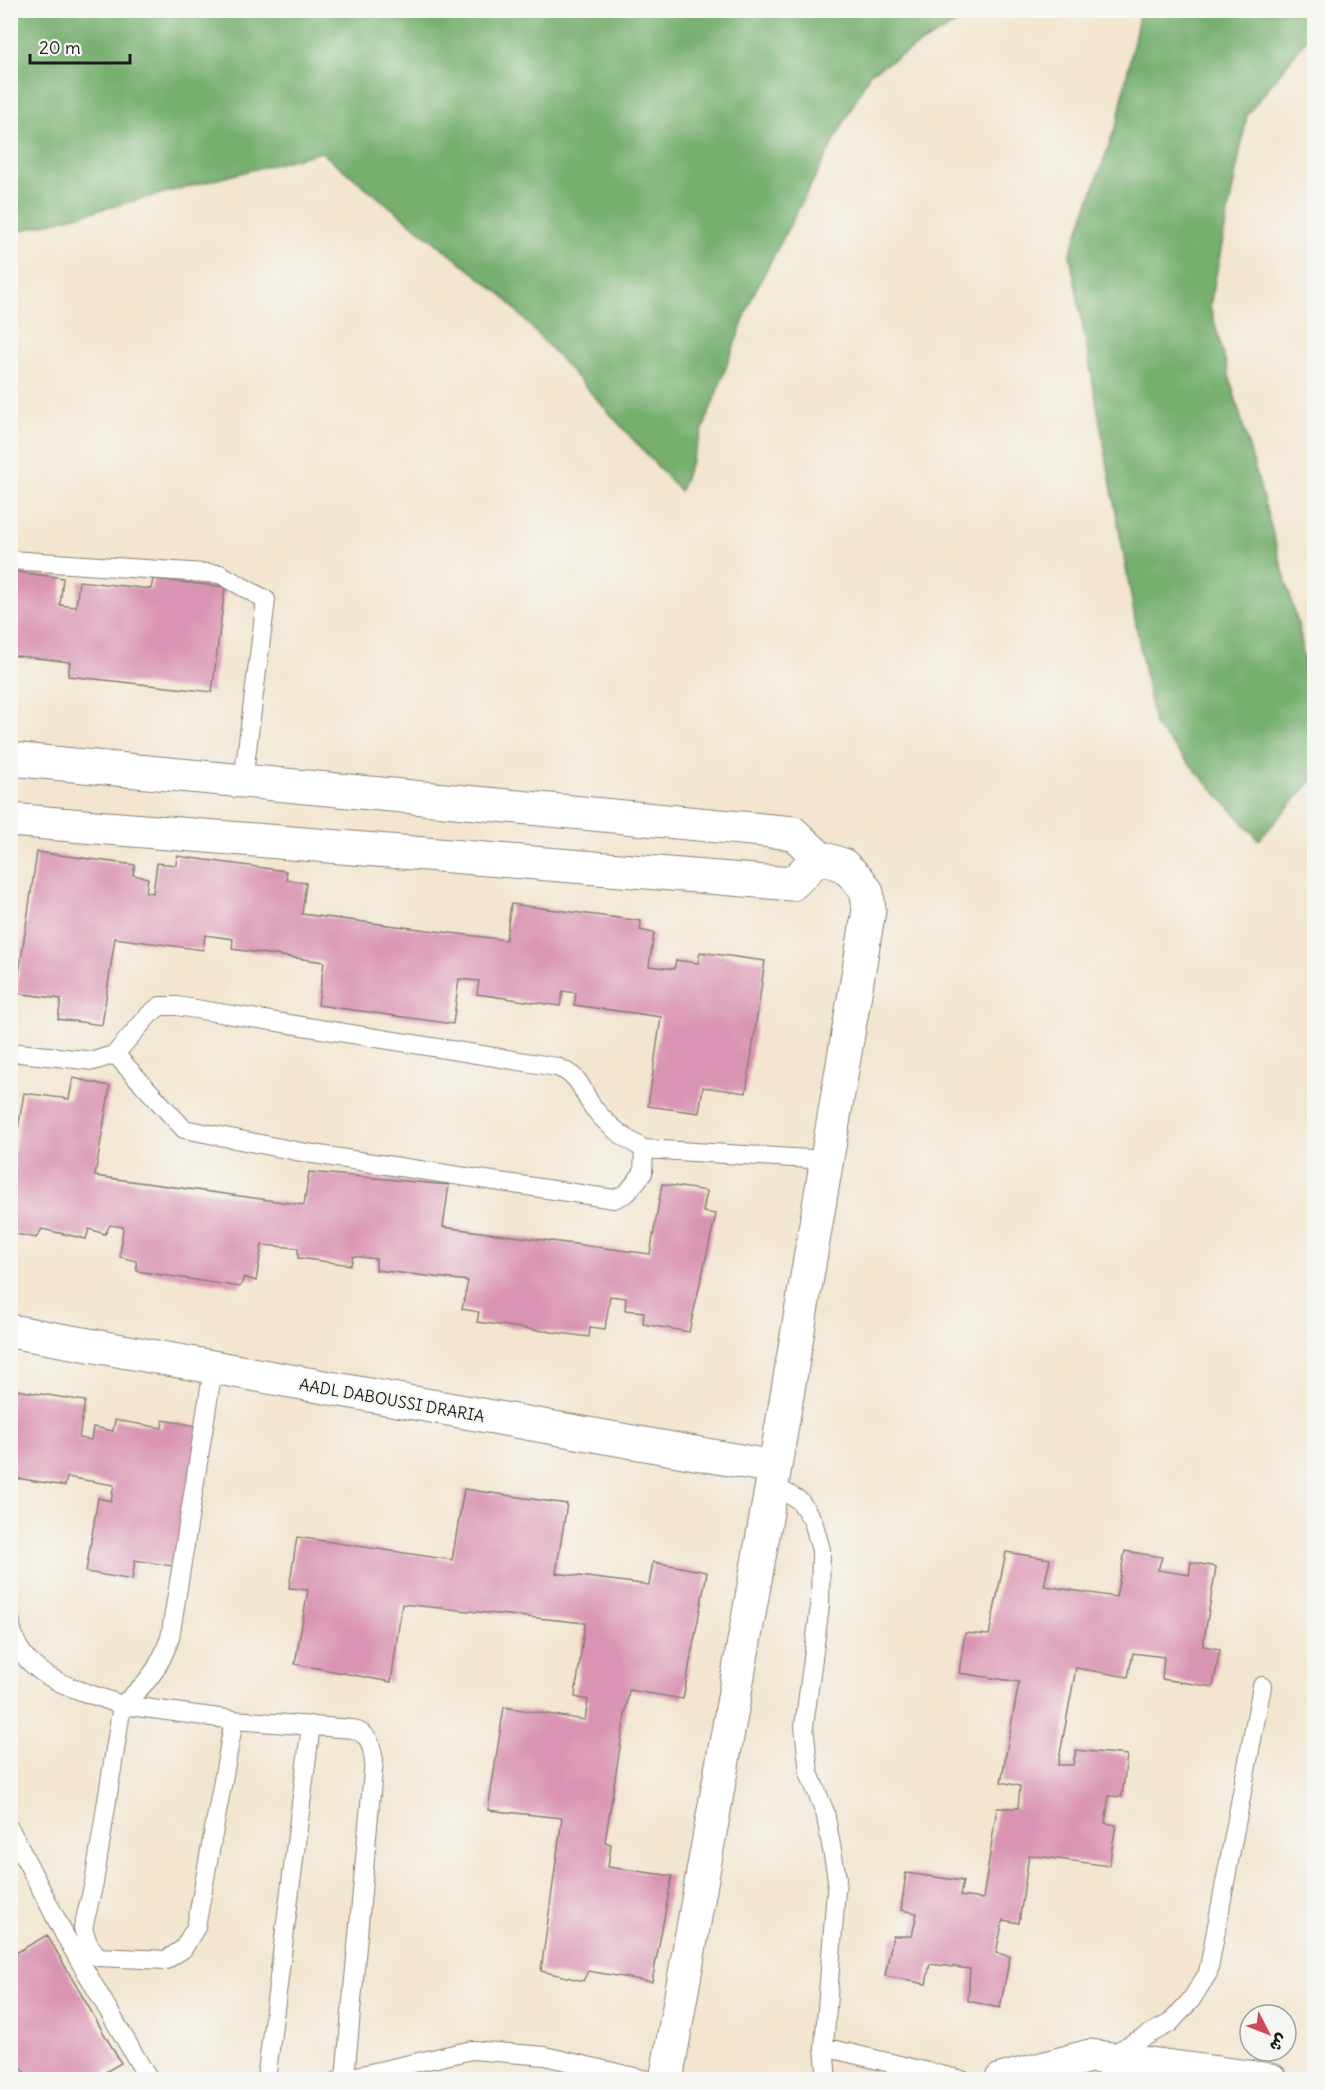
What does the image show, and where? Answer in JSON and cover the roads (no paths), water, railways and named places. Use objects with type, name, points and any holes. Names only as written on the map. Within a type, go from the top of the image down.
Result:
[{"type":"street","points":[[10,759],[793,833],[819,857],[843,865],[858,879],[867,892],[869,910],[827,1160],[666,2079]]},
{"type":"street","points":[[10,820],[792,884],[819,857]]},
{"type":"street","name":"AADL DABOUSSI DRARIA","points":[[10,1331],[773,1478]]},
{"type":"street","points":[[1001,2079],[1090,2056],[1271,2079]]},
{"type":"lane","points":[[10,560],[220,574],[266,600],[243,782]]},
{"type":"lane","points":[[10,1052],[94,1061],[115,1054],[149,1015],[160,1006],[177,1006],[557,1067],[571,1073],[581,1083],[595,1110],[622,1136],[644,1149],[827,1160]]},
{"type":"lane","points":[[115,1054],[184,1130],[306,1153],[614,1199],[627,1193],[643,1173],[644,1149]]},
{"type":"lane","points":[[213,1369],[170,1638],[161,1662],[147,1682],[122,1705],[94,1883],[83,1928],[88,1943],[98,1958],[166,1960],[183,1949],[196,1927],[234,1720]]},
{"type":"lane","points":[[773,1478],[783,1491],[800,1501],[813,1521],[821,1550],[820,1606],[804,1726],[809,1773],[825,1812],[837,1878],[824,2046],[827,2079]]},
{"type":"lane","points":[[10,1618],[22,1655],[48,1678],[122,1705],[234,1720],[353,1729],[363,1733],[369,1740],[374,1760],[342,2079],[472,2050],[545,2056],[647,2079]]},
{"type":"lane","points":[[1106,2058],[1170,2023],[1191,2000],[1208,1973],[1262,1686]]},
{"type":"lane","points":[[267,2079],[311,1725]]},
{"type":"lane","points":[[10,1829],[64,1934],[149,2079]]},
{"type":"lane","points":[[64,1934],[83,1928]]},
{"type":"lane","points":[[824,2046],[962,2079]]}]
